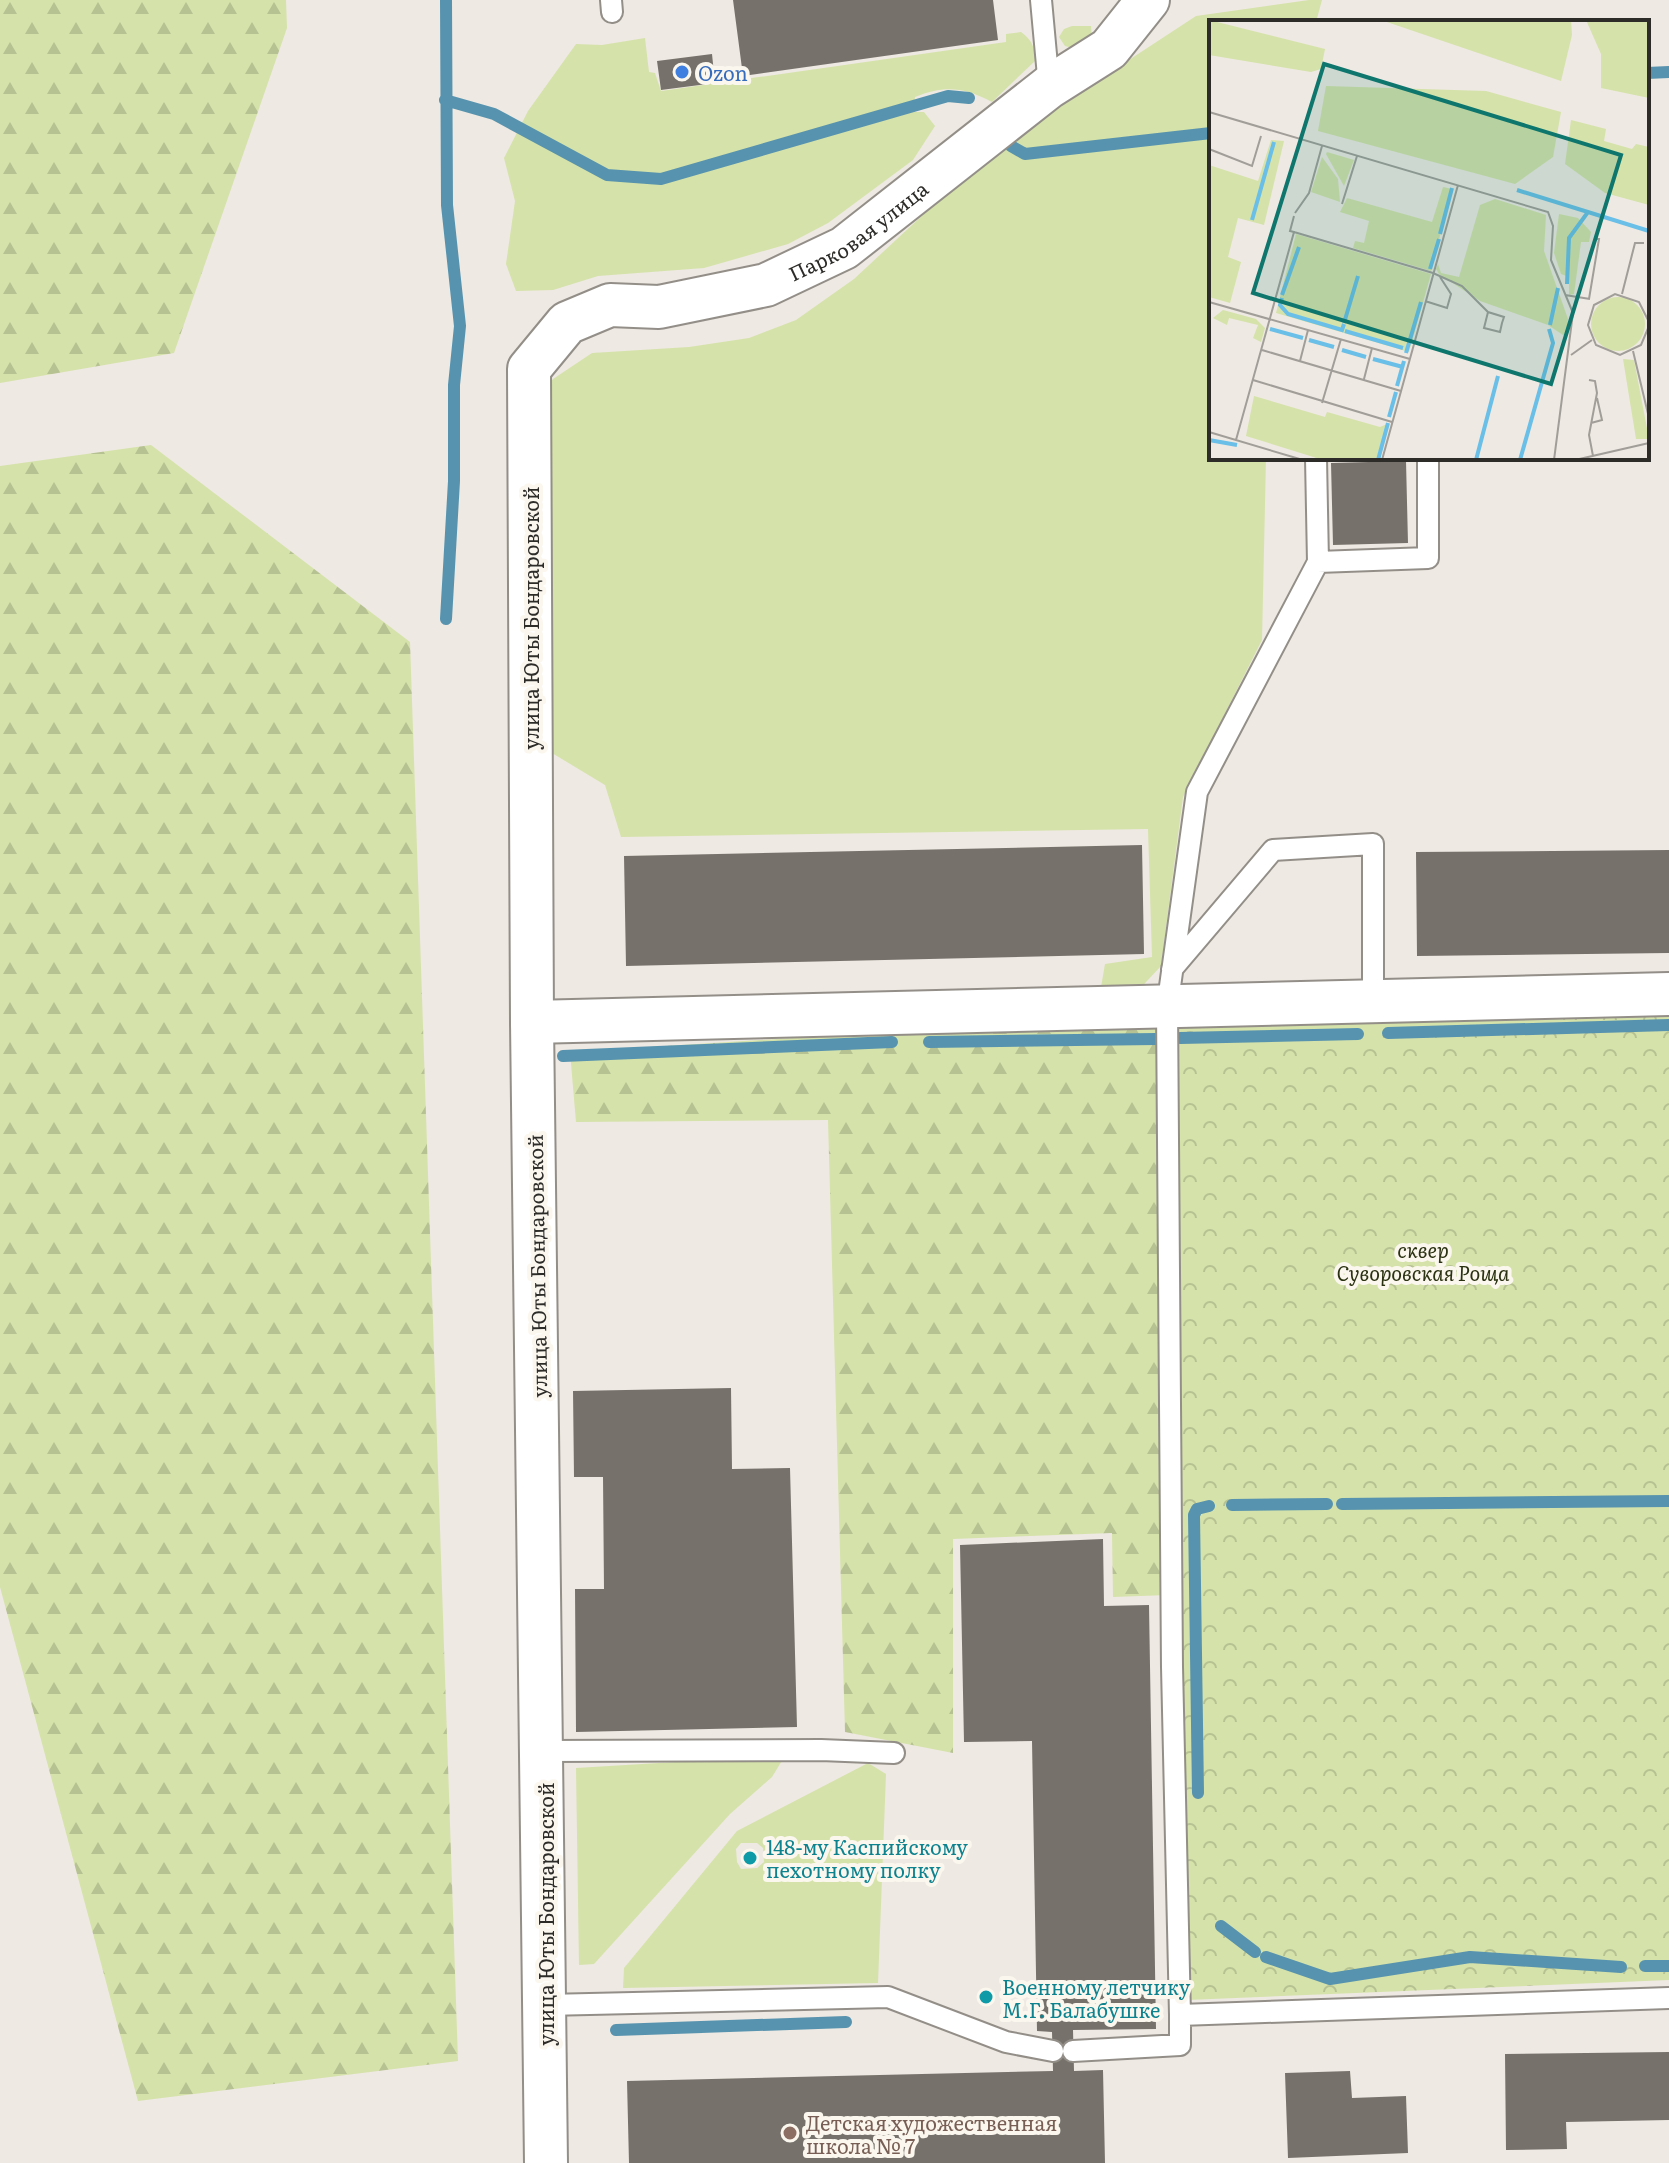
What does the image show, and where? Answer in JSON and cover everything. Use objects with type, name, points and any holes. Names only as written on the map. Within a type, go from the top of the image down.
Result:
[{"type":"street","name":"Парковая улица","points":[[529,369],[567,323],[610,305],[659,307],[766,285],[844,248],[1049,87],[1109,49],[1148,0]]},
{"type":"street","name":"улица Юты Бондаровской","points":[[529,369],[532,1022],[546,2163]]},
{"type":"street","points":[[532,1022],[1170,989],[1373,1002],[1669,994]]},
{"type":"lane","points":[[1041,0],[1049,87]]},
{"type":"lane","points":[[546,2005],[888,1997],[1006,2042],[1063,2051],[1180,2045],[1172,1667],[1170,989],[1197,792],[1318,562],[1316,460]]},
{"type":"lane","points":[[1318,562],[1428,558],[1428,460]]},
{"type":"lane","points":[[1170,989],[1273,850],[1373,844],[1373,1002]]},
{"type":"lane","points":[[543,1751],[894,1753]]},
{"type":"lane","points":[[1180,2015],[1669,1998]]},
{"type":"green space","points":[[0,0],[286,0],[287,28],[174,353],[0,383]]},
{"type":"green space","points":[[1322,0],[1317,20],[1209,20],[1209,460],[1266,460],[1262,640],[1183,797],[1161,966],[1132,997],[1100,993],[1105,964],[1152,957],[1148,829],[621,837],[605,785],[547,750],[534,403],[553,379],[592,353],[689,347],[749,338],[796,320],[854,279],[996,147],[1196,16]]},
{"type":"green space","points":[[1091,26],[1092,40],[1076,49],[1065,46],[1059,37],[1064,29]]},
{"type":"green space","points":[[1021,32],[1032,44],[1035,61],[992,102],[954,89],[915,97],[913,112],[924,112],[935,126],[913,160],[828,223],[788,244],[704,268],[598,276],[553,290],[516,291],[506,264],[515,201],[504,158],[528,111],[576,44],[602,45],[645,38],[649,72],[655,73],[661,91],[1006,42],[1006,34]]},
{"type":"green space","points":[[151,445],[410,642],[458,2061],[138,2101],[0,1587],[0,466]]},
{"type":"green space","name":"сквер Суворовская Роща","points":[[1669,1010],[1669,1980],[1187,2000],[1176,1020]]},
{"type":"green space","points":[[1159,1024],[1168,1595],[1113,1597],[1112,1533],[953,1539],[953,1753],[845,1732],[828,1120],[576,1122],[570,1052],[919,1030]]},
{"type":"green space","points":[[742,1758],[783,1759],[772,1777],[730,1814],[594,1964],[579,1965],[576,1768]]},
{"type":"green space","points":[[868,1763],[886,1774],[878,1983],[623,1988],[624,1968],[737,1831]],"holes":[[[741,1843],[757,1843],[763,1848],[764,1862],[757,1868],[741,1869],[736,1849]]]},
{"type":"building","points":[[733,0],[993,0],[998,40],[743,76]]},
{"type":"building","points":[[712,54],[715,83],[661,90],[657,61]]},
{"type":"building","points":[[1406,461],[1408,543],[1333,545],[1331,463]]},
{"type":"building","points":[[1142,845],[1144,954],[626,966],[624,856]]},
{"type":"building","points":[[1669,850],[1669,953],[1417,956],[1416,852]]},
{"type":"building","points":[[731,1388],[732,1469],[790,1468],[797,1727],[576,1732],[575,1589],[604,1589],[603,1477],[574,1477],[573,1391]]},
{"type":"building","points":[[1103,1539],[1104,1606],[1149,1605],[1156,2029],[1073,2030],[1074,2071],[1103,2070],[1105,2163],[629,2163],[627,2081],[1053,2071],[1052,2032],[1037,2031],[1032,1741],[964,1742],[960,1545]]},
{"type":"building","points":[[1669,2052],[1669,2120],[1566,2122],[1567,2149],[1506,2150],[1505,2054]]},
{"type":"building","points":[[1350,2071],[1352,2098],[1406,2096],[1408,2153],[1288,2158],[1285,2073]]},
{"type":"waterway","points":[[446,0],[447,205],[460,326],[454,385],[454,481],[446,619]]},
{"type":"waterway","points":[[1649,73],[1669,72]]},
{"type":"waterway","points":[[445,100],[494,114],[607,175],[661,179],[948,96],[969,98]]},
{"type":"waterway","points":[[1011,146],[1025,154],[1209,133]]},
{"type":"waterway","points":[[1388,1033],[1669,1025]]},
{"type":"waterway","points":[[1180,1038],[1358,1034]]},
{"type":"waterway","points":[[929,1042],[1156,1039]]},
{"type":"waterway","points":[[563,1056],[892,1042]]},
{"type":"waterway","points":[[1342,1504],[1669,1501]]},
{"type":"waterway","points":[[1232,1505],[1327,1504]]},
{"type":"waterway","points":[[1198,1793],[1194,1515],[1197,1509],[1209,1506]]},
{"type":"waterway","points":[[1221,1926],[1255,1952]]},
{"type":"waterway","points":[[1266,1957],[1330,1979],[1470,1957],[1621,1967]]},
{"type":"waterway","points":[[1645,1966],[1669,1966]]},
{"type":"waterway","points":[[616,2030],[846,2022]]},
{"type":"place","name":"Ozon","points":[[682,72]]},
{"type":"place","name":"148-му Каспийскому пехотному полку","points":[[750,1858]]},
{"type":"place","name":"Военному летчику М.Г. Балабушке","points":[[986,1997]]},
{"type":"place","name":"Детская художественная школа № 7","points":[[790,2133]]}]
